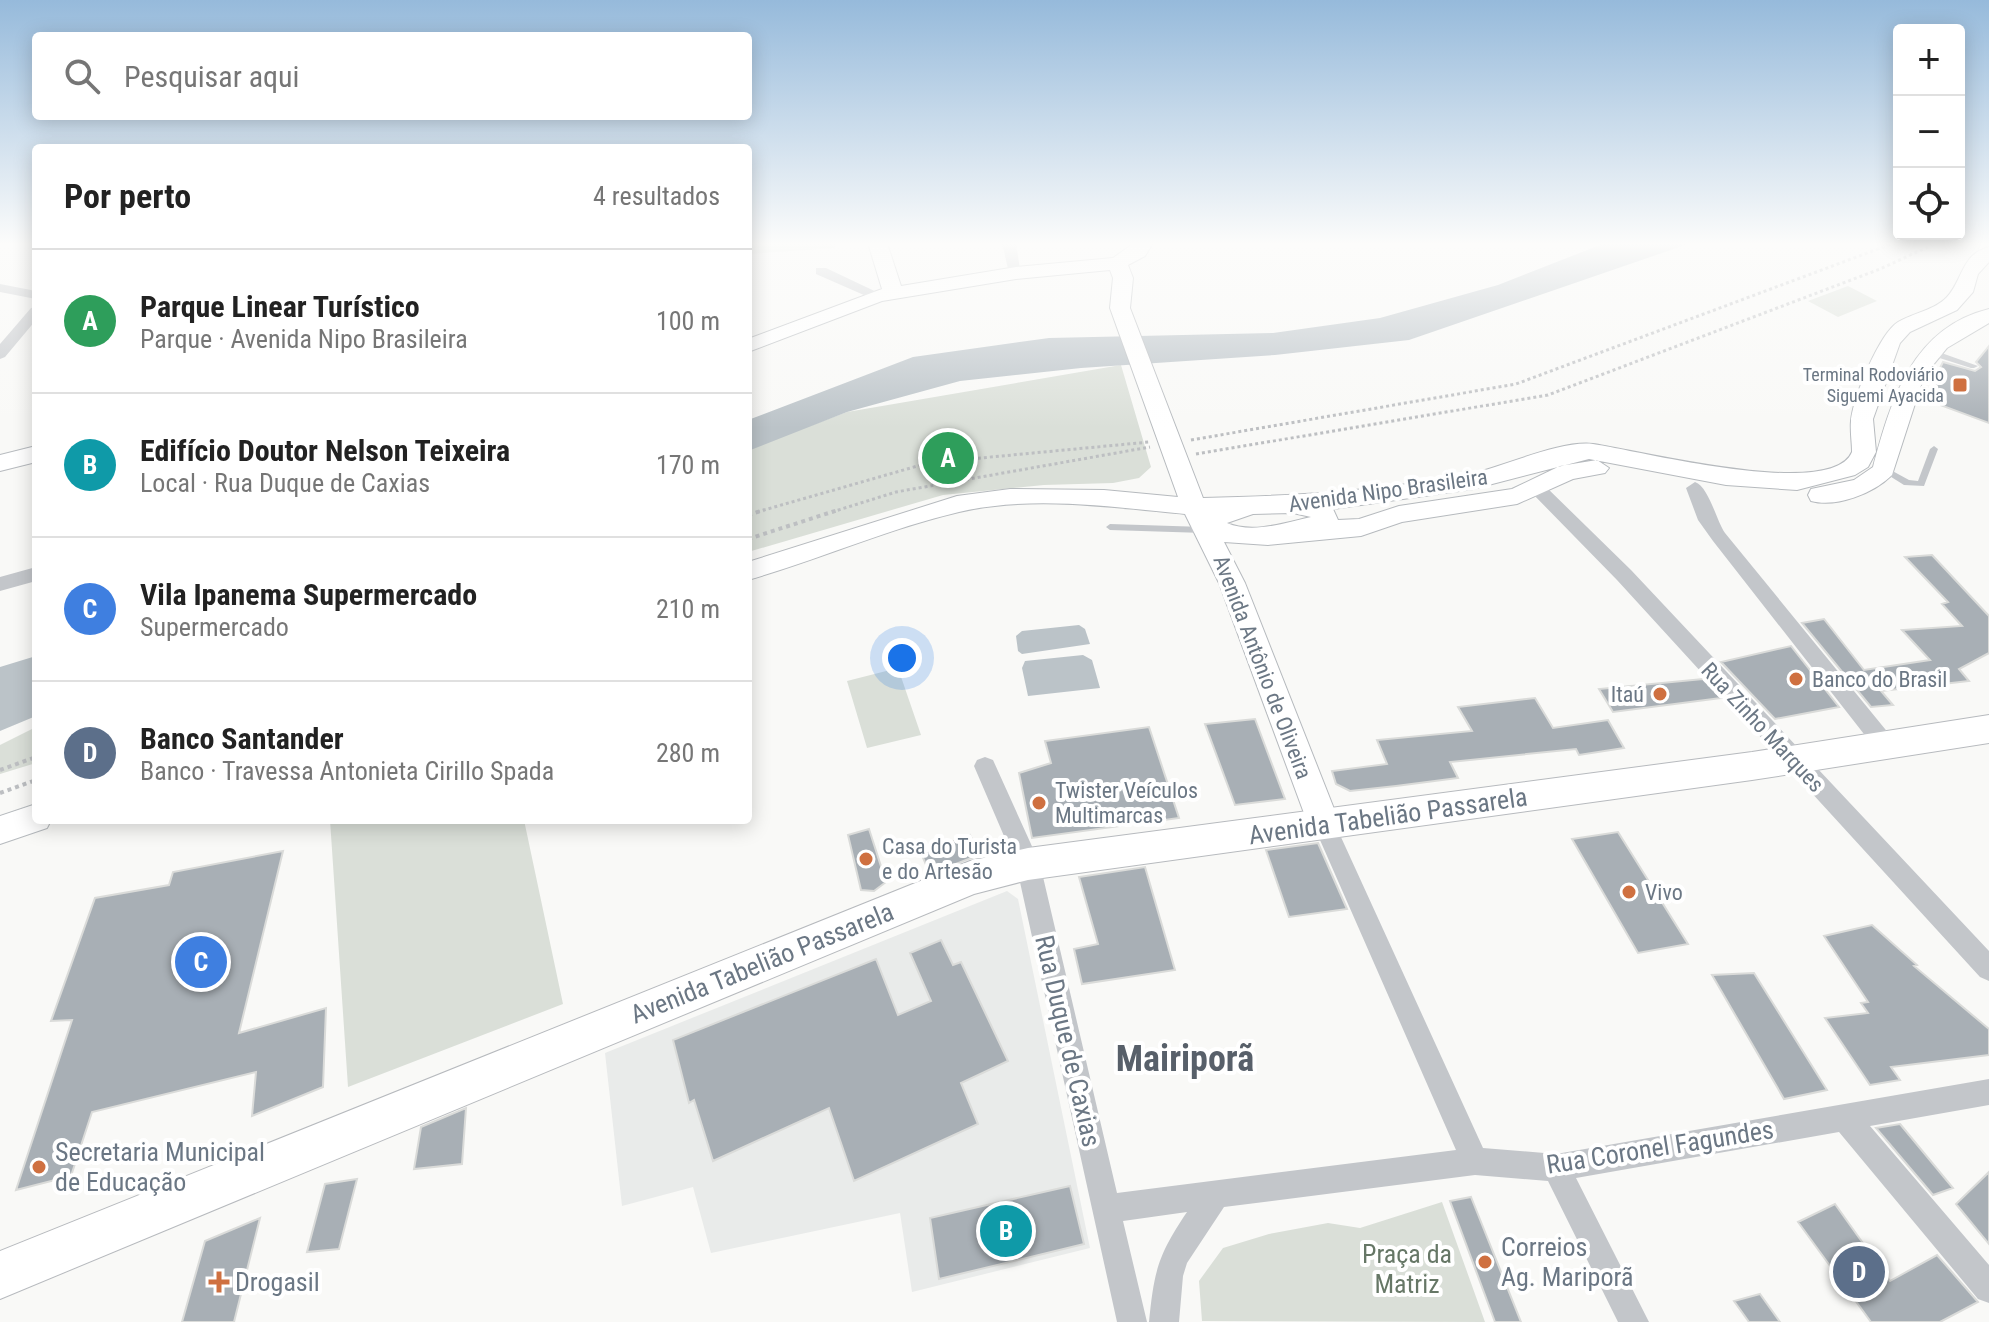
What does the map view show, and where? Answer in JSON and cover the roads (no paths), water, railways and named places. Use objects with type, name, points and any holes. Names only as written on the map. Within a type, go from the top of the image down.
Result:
[{"type":"main road","name":"Avenida Tabelião Passarela","points":[[0,1275],[970,878],[1028,864],[1129,853],[1989,729]]},
{"type":"street","points":[[752,344],[858,305]]},
{"type":"street","name":"Avenida Antônio de Oliveira","points":[[1112,305],[1152,391],[1194,507],[1232,583],[1324,824],[1475,1161]]},
{"type":"street","name":"Avenida Nipo Brasileira","points":[[752,570],[957,504],[1010,497],[1104,498],[1194,507],[1292,505],[1473,481],[1531,463],[1589,451],[1726,477],[1797,482],[1847,470],[1860,462],[1864,452],[1862,419],[1890,341],[1903,328],[1968,305]]},
{"type":"street","points":[[1933,347],[1917,329],[1969,305]]},
{"type":"street","points":[[1232,583],[1233,554],[1244,549],[1323,541],[1399,514],[1517,496],[1568,472],[1619,469],[1695,488],[1806,497],[1866,485],[1884,470],[1909,379],[1933,347],[1966,325],[1974,305]]},
{"type":"street","points":[[0,354],[32,316]]},
{"type":"street","points":[[0,463],[32,455]]},
{"type":"street","name":"Rua Zinho Marques","points":[[1536,487],[1624,575],[1989,969]]},
{"type":"street","points":[[1695,488],[1707,520],[1719,537],[1886,746]]},
{"type":"street","points":[[1268,536],[1326,522],[1322,511],[1292,505],[1267,511],[1223,512],[1213,522],[1227,535],[1268,536],[1361,527]]},
{"type":"street","points":[[0,584],[32,575]]},
{"type":"street","name":"Rua Duque de Caxias","points":[[985,766],[1028,864],[1132,1322]]},
{"type":"street","points":[[0,830],[32,819]]},
{"type":"street","name":"Rua Coronel Fagundes","points":[[1107,1209],[1475,1161],[1556,1168],[1989,1092]]},
{"type":"street","points":[[1845,1118],[1989,1288]]},
{"type":"street","points":[[1556,1168],[1634,1322]]},
{"type":"street","points":[[1168,1317],[1168,1276],[1175,1255],[1216,1194]]},
{"type":"lane","points":[[1933,347],[1974,366]]},
{"type":"lane","points":[[1884,470],[1907,483],[1921,484],[1934,449]]},
{"type":"lane","points":[[1110,527],[1206,530]]},
{"type":"place","name":"Terminal Rodoviário Siguemi Ayacida","points":[[1960,385]]},
{"type":"place","name":"Parque Linear Turístico","points":[[948,458]]},
{"type":"place","name":"Banco do Brasil","points":[[1796,679]]},
{"type":"place","name":"Itaú","points":[[1660,694]]},
{"type":"place","name":"Twister Veículos Multimarcas","points":[[1039,803]]},
{"type":"place","name":"Casa do Turista e do Artesão","points":[[866,859]]},
{"type":"place","name":"Vivo","points":[[1629,892]]},
{"type":"place","name":"Vila Ipanema Supermercado","points":[[201,962]]},
{"type":"place","name":"Secretaria Municipal de Educação","points":[[39,1167]]},
{"type":"place","name":"Edifício Doutor Nelson Teixeira","points":[[1006,1231]]},
{"type":"place","name":"Correios Ag. Mariporã","points":[[1485,1262]]},
{"type":"place","name":"Banco Santander","points":[[1859,1272]]},
{"type":"place","name":"Drogasil","points":[[219,1282]]},
{"type":"district","name":"Mairiporã","points":[[1185,1058]]},
{"type":"park label","name":"Praça da Matriz","points":[[1407,1269]]}]
